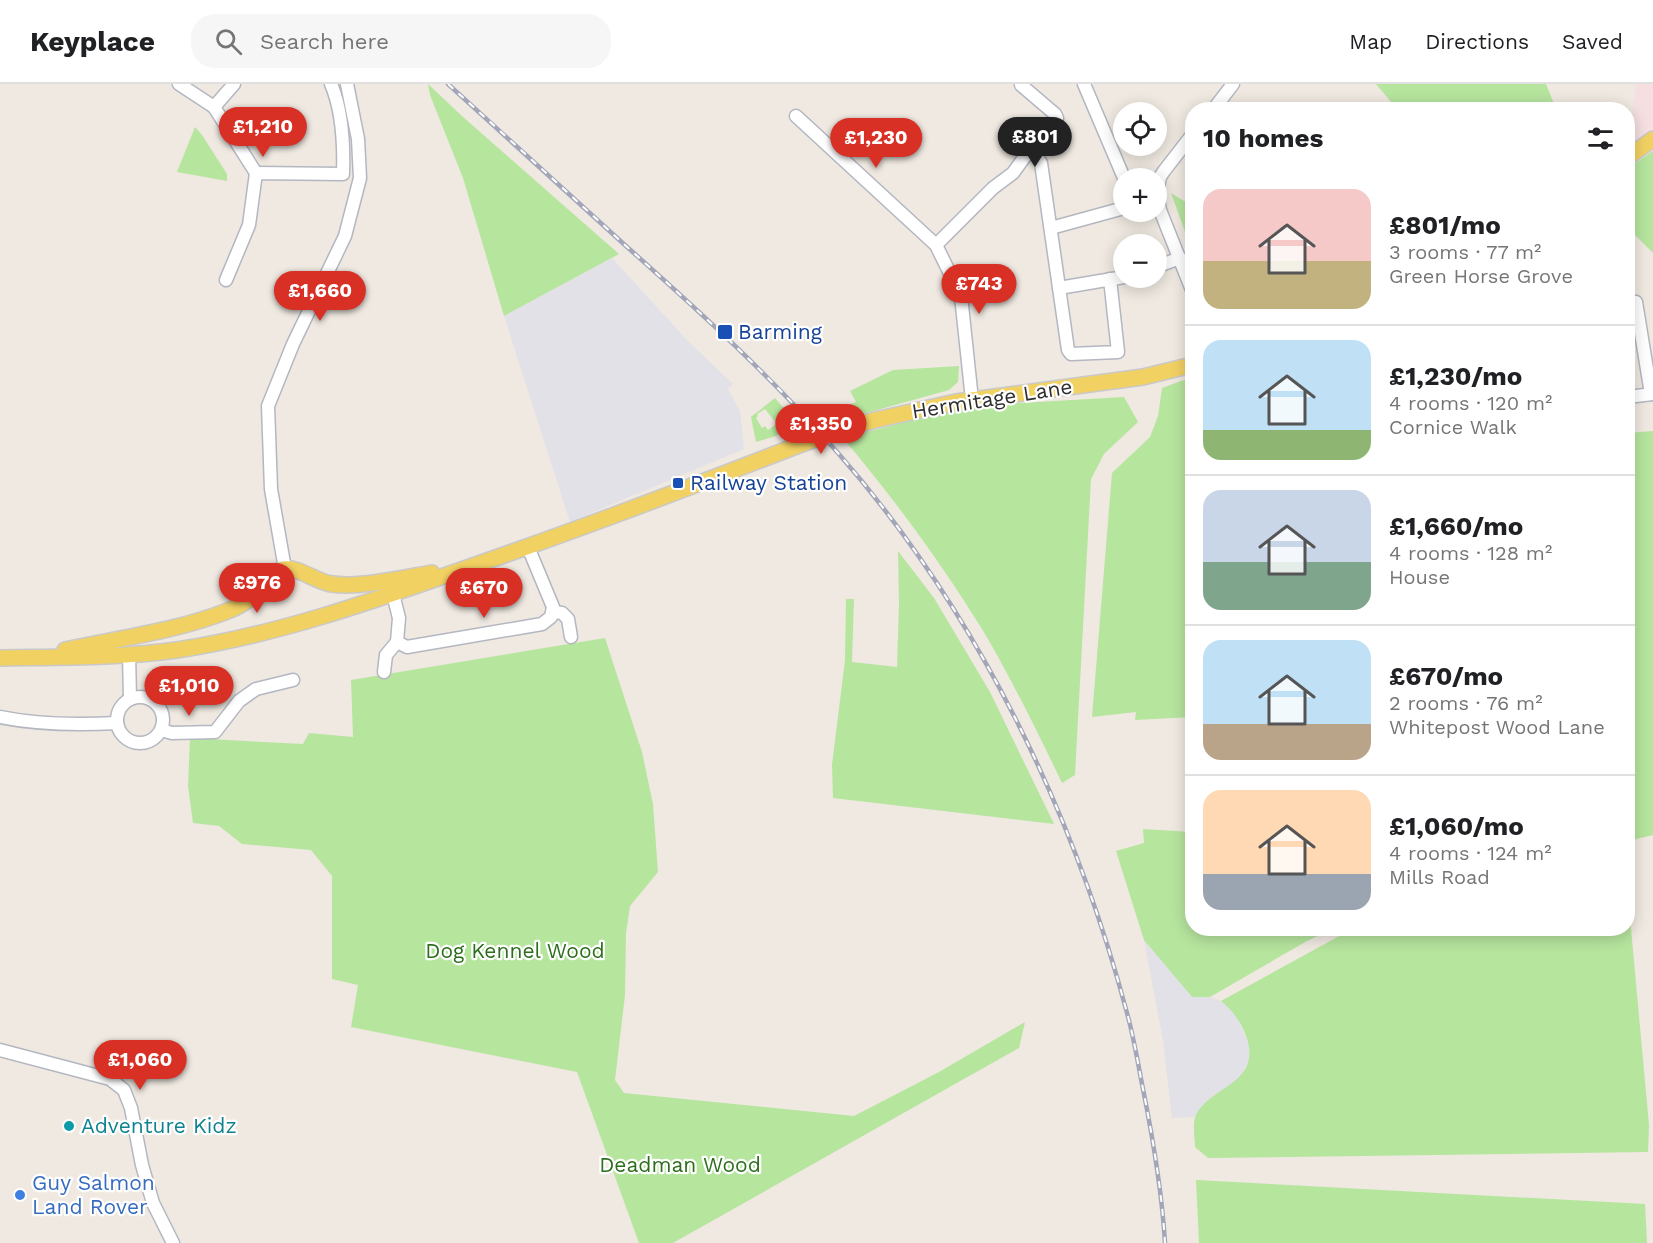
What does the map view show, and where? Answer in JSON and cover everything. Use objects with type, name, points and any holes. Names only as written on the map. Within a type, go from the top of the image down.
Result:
[{"type":"main road","points":[[1635,151],[1653,139]]},
{"type":"main road","name":"Hermitage Lane","points":[[0,658],[129,654],[176,650],[296,626],[528,547],[840,430],[875,420],[972,400],[1143,377],[1185,367]]},
{"type":"main road","points":[[33,657],[152,632],[230,609],[246,602],[274,573],[285,569],[300,572],[334,585],[368,583],[469,568]]},
{"type":"street","points":[[179,84],[214,107],[256,173],[249,225],[226,280]]},
{"type":"street","points":[[214,107],[234,84]]},
{"type":"street","points":[[256,173],[343,174],[344,151],[337,99],[331,84]]},
{"type":"street","points":[[285,569],[272,489],[268,406],[293,344],[345,236],[360,178],[358,139],[347,84]]},
{"type":"street","points":[[1084,84],[1120,168]]},
{"type":"street","points":[[1219,102],[1233,84]]},
{"type":"street","points":[[936,245],[993,188],[1013,173],[1057,118],[1020,85]]},
{"type":"street","points":[[796,116],[936,245],[962,296],[972,400]]},
{"type":"street","points":[[1185,144],[1160,177],[1157,193],[1160,210],[1185,271]]},
{"type":"street","points":[[1031,148],[1041,163],[1068,350],[1071,354],[1118,352],[1110,279]]},
{"type":"street","points":[[1051,228],[1113,211]]},
{"type":"street","points":[[1167,263],[1180,258]]},
{"type":"street","points":[[1059,288],[1113,279]]},
{"type":"street","points":[[1635,396],[1652,394],[1636,302]]},
{"type":"street","points":[[397,642],[410,648],[542,624],[548,620],[553,607],[528,547]]},
{"type":"street","points":[[384,672],[382,654],[397,642],[399,618],[393,594]]},
{"type":"street","points":[[553,612],[562,613],[568,619],[571,637]]},
{"type":"street","points":[[129,654],[130,699]]},
{"type":"street","points":[[161,730],[172,733],[215,732],[239,701],[256,688],[293,680]]},
{"type":"street","points":[[144,697],[156,704],[163,716],[161,730],[151,740],[136,742],[124,736],[117,723],[120,709],[130,699],[144,697]]},
{"type":"street","points":[[0,717],[39,723],[83,725],[117,723]]},
{"type":"street","points":[[0,1050],[110,1079],[124,1090],[131,1108],[142,1166],[153,1203],[173,1243]]},
{"type":"shaded area","points":[[1636,84],[1653,84],[1653,128],[1635,141],[1635,102]]},
{"type":"shaded area","points":[[612,258],[687,340],[733,384],[728,389],[740,411],[744,449],[570,522],[504,316]]},
{"type":"shaded area","points":[[1144,940],[1192,997],[1210,997],[1221,1001],[1235,1013],[1247,1040],[1250,1052],[1249,1062],[1241,1075],[1200,1109],[1195,1117],[1172,1118],[1163,1040]]},
{"type":"green space","points":[[428,84],[619,254],[504,316],[463,178],[430,95]]},
{"type":"green space","points":[[1376,84],[1546,84],[1553,102],[1391,102]]},
{"type":"green space","points":[[195,127],[227,174],[227,181],[177,172]]},
{"type":"green space","points":[[1653,151],[1653,253],[1635,235],[1635,163]]},
{"type":"green space","points":[[1171,193],[1185,202],[1185,232]]},
{"type":"green space","points":[[959,366],[958,382],[949,390],[834,422],[838,410],[856,402],[850,391],[893,370]]},
{"type":"green space","points":[[1185,380],[1185,717],[1135,720],[1136,712],[1092,717],[1112,473],[1150,437],[1158,416],[1162,388]]},
{"type":"green space","points":[[1124,397],[1138,422],[1104,454],[1091,479],[1075,775],[1062,783],[1005,670],[969,608],[918,533],[843,438],[967,406]]},
{"type":"green space","points":[[775,398],[795,422],[776,436],[756,442],[751,417]],"holes":[[[765,409],[777,424],[768,430],[765,426],[762,428],[756,418],[757,414]]]},
{"type":"green space","points":[[1653,431],[1653,835],[1635,839],[1635,432]]},
{"type":"green space","points":[[898,551],[934,598],[990,692],[1054,824],[833,798],[832,765],[845,660],[846,599],[854,599],[852,662],[897,667]]},
{"type":"green space","name":"Dog Kennel Wood","points":[[605,638],[642,752],[653,804],[658,872],[630,906],[626,933],[625,995],[615,1080],[624,1093],[854,1116],[939,1072],[1025,1022],[1019,1048],[673,1243],[639,1243],[577,1072],[351,1027],[358,985],[332,979],[332,876],[311,850],[242,844],[219,826],[193,823],[188,786],[190,738],[303,744],[309,733],[353,737],[351,680]]},
{"type":"green space","points":[[1143,829],[1185,832],[1185,936],[1318,936],[1210,997],[1192,997],[1144,940],[1116,851],[1144,843]]},
{"type":"green space","points":[[1339,936],[1632,936],[1649,1125],[1648,1152],[1208,1158],[1195,1147],[1196,1115],[1212,1097],[1241,1075],[1247,1066],[1249,1054],[1247,1039],[1240,1023],[1221,1001]]},
{"type":"green space","points":[[1196,1180],[1645,1204],[1647,1243],[1199,1243]]},
{"type":"railway","points":[[448,84],[762,372],[838,453],[888,514],[934,579],[976,647],[1014,716],[1079,862],[1105,937],[1136,1051],[1157,1166],[1165,1243]]},
{"type":"place","name":"Barming","points":[[725,332]]},
{"type":"place","name":"Railway Station","points":[[678,483]]},
{"type":"place","name":"Adventure Kidz","points":[[69,1126]]},
{"type":"place","name":"Guy Salmon Land Rover","points":[[20,1195]]},
{"type":"park label","name":"Deadman Wood","points":[[680,1165]]}]
